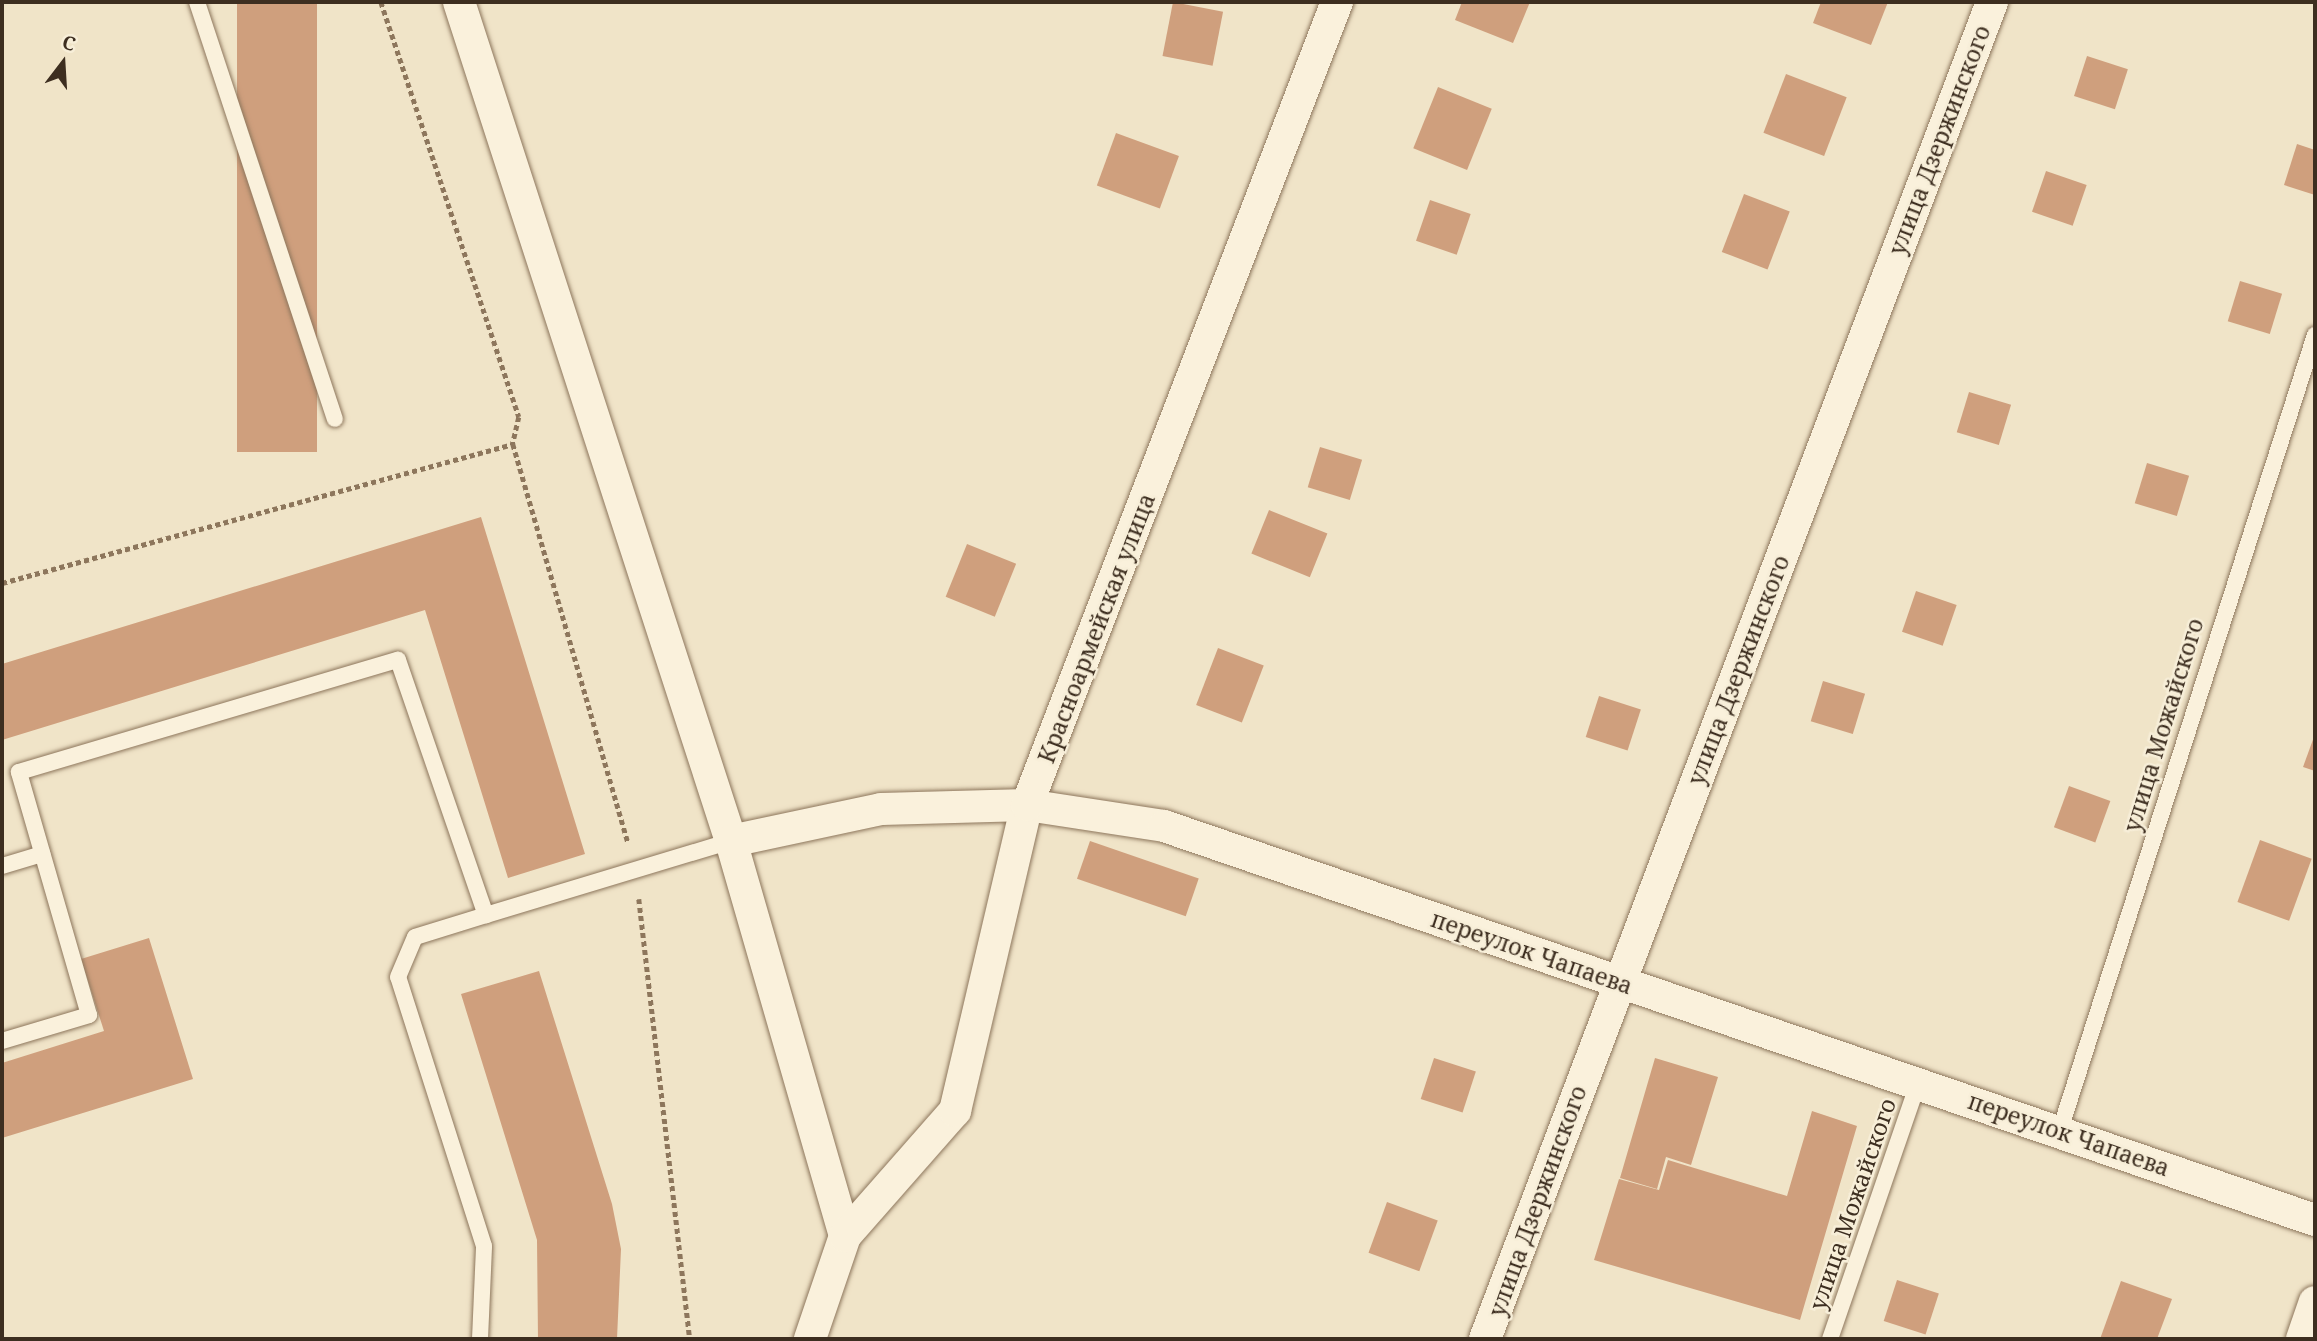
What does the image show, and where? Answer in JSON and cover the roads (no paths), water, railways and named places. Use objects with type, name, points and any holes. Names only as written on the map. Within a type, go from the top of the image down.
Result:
[{"type":"street","points":[[459,2],[731,841],[845,1236],[810,1339]]},
{"type":"street","name":"Красноармейская улица","points":[[845,1236],[955,1111],[1027,805],[1337,2]]},
{"type":"street","name":"улица Дзержинского","points":[[1485,1339],[1992,2]]},
{"type":"street","name":"переулок Чапаева","points":[[731,841],[881,809],[1027,805],[1164,826],[2060,1130],[2315,1220]]},
{"type":"street","points":[[2302,1339],[2315,1302]]},
{"type":"lane","points":[[197,2],[335,419]]},
{"type":"lane","name":"улица Можайского","points":[[2060,1130],[2315,335]]},
{"type":"lane","points":[[2,1041],[89,1014],[19,772],[398,660],[486,915]]},
{"type":"lane","points":[[480,1339],[484,1246],[398,977],[415,937],[731,841]]},
{"type":"lane","points":[[2,866],[42,854]]},
{"type":"lane","name":"улица Можайского","points":[[1830,1339],[1918,1083]]}]
